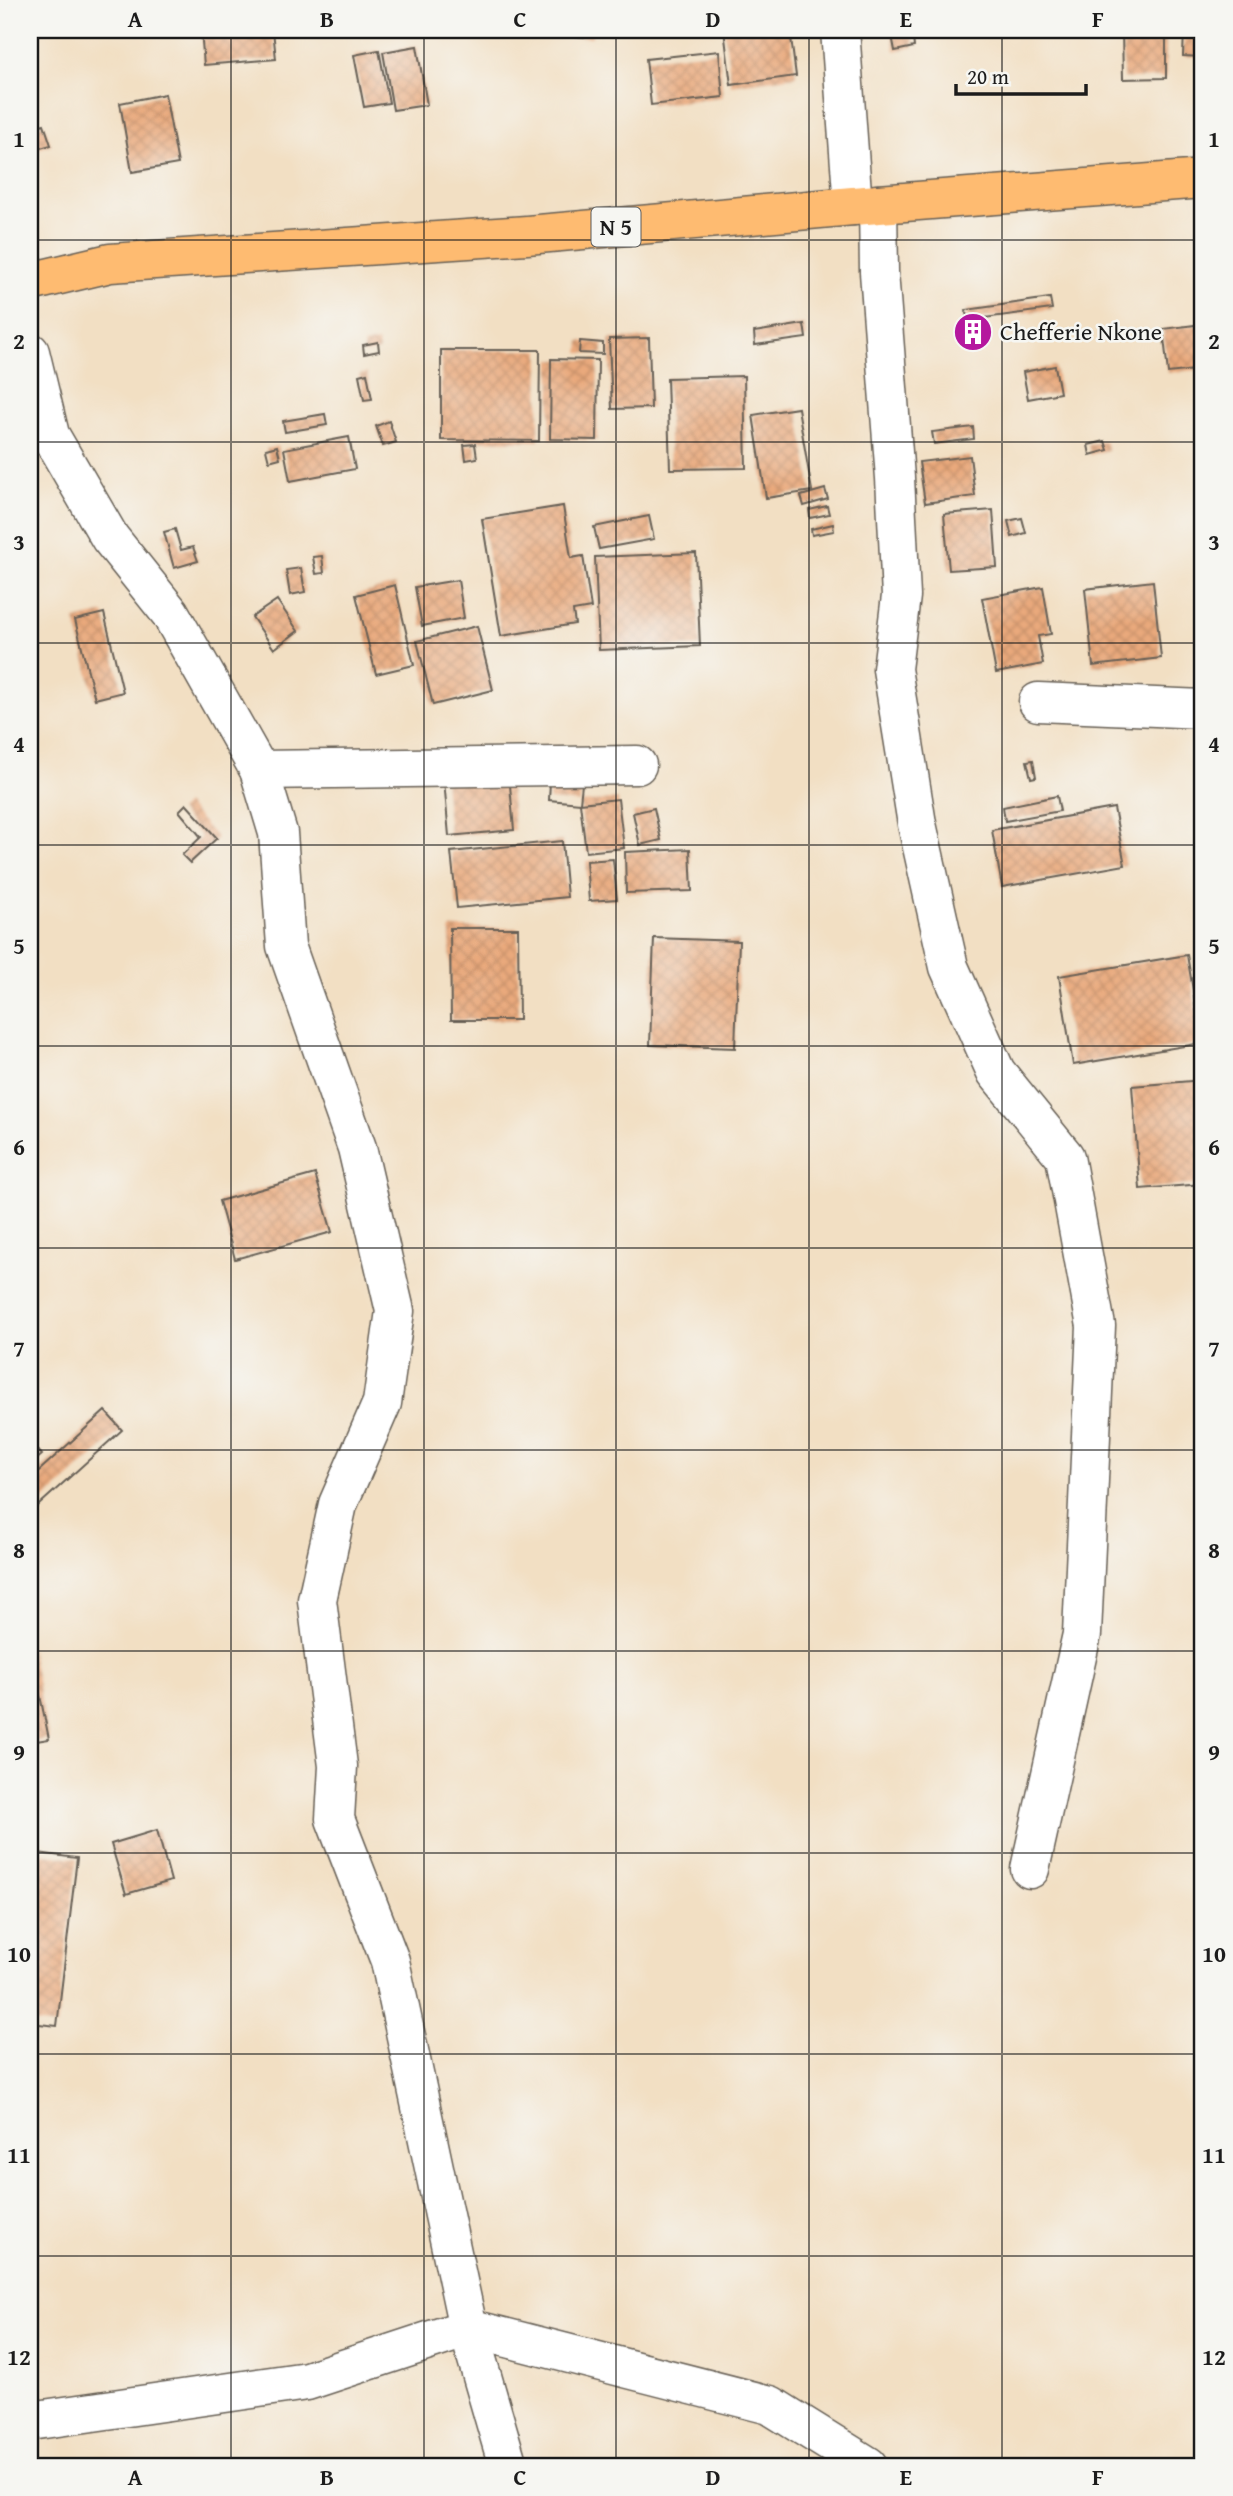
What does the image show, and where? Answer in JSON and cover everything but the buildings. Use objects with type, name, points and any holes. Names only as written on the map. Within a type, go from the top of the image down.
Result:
[{"type":"highway","name":"N 5","points":[[30,282],[110,263],[540,233],[1203,179]]},
{"type":"street","points":[[840,30],[865,205],[879,272],[901,596],[892,669],[916,824],[949,967],[996,1072],[1065,1157],[1096,1326],[1082,1634],[1030,1869]]},
{"type":"street","points":[[30,352],[50,435],[110,538],[170,613],[260,770],[278,833],[286,946],[357,1148],[395,1311],[383,1403],[338,1504],[317,1600],[338,1766],[335,1819],[390,1961],[468,2328],[508,2466]]},
{"type":"street","points":[[1038,702],[1203,709]]},
{"type":"street","points":[[260,770],[637,765]]},
{"type":"street","points":[[30,2421],[307,2381],[468,2328],[770,2405],[868,2466]]},
{"type":"place","name":"Chefferie Nkone","points":[[973,332]]}]
